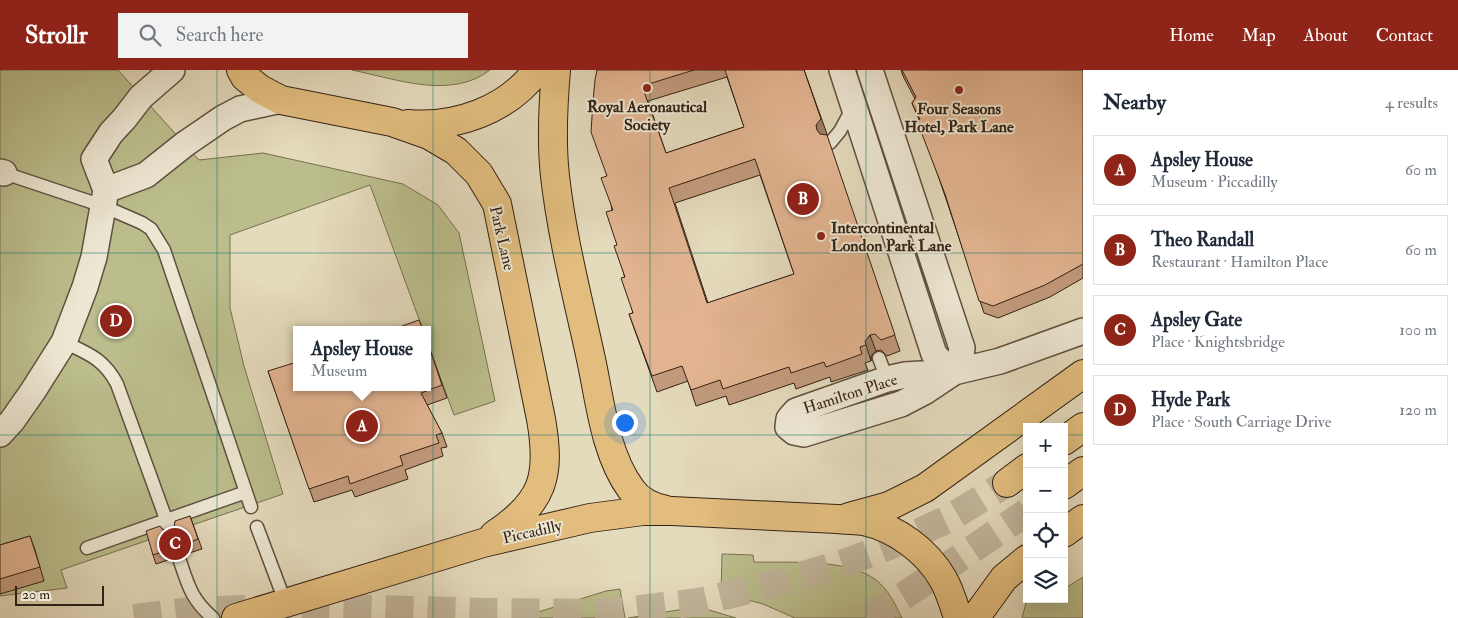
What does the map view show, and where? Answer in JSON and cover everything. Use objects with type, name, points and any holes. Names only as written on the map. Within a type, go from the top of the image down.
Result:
[{"type":"main road","name":"Park Lane","points":[[241,70],[245,77],[260,89],[282,100],[392,122],[429,135],[456,151],[479,174],[497,204],[541,418],[544,437],[545,475],[539,490],[529,506],[515,521],[483,543]]},
{"type":"main road","points":[[392,122],[420,125],[445,124],[468,119],[515,94],[537,70]]},
{"type":"main road","points":[[556,70],[553,132],[555,175],[561,213],[604,421],[614,456],[622,476],[631,490],[642,501],[655,507],[672,511]]},
{"type":"main road","points":[[837,519],[861,515],[889,506],[925,488],[1083,374]]},
{"type":"main road","points":[[1068,438],[1083,427]]},
{"type":"main road","points":[[1068,482],[1083,471]]},
{"type":"main road","name":"Piccadilly","points":[[237,618],[483,543],[590,518],[644,511],[672,511],[837,519]]},
{"type":"main road","points":[[837,519],[864,521],[887,528],[910,542],[943,578],[953,600],[958,618]]},
{"type":"main road","points":[[1068,530],[1083,519]]},
{"type":"main road","points":[[975,618],[1004,578],[1023,562]]},
{"type":"street","points":[[0,434],[33,391],[64,342],[94,257],[104,198],[94,158],[111,133],[141,97],[172,70]]},
{"type":"street","points":[[842,70],[934,354],[954,372],[960,360],[962,348],[874,72]]},
{"type":"street","points":[[104,198],[146,175],[184,144],[240,109],[282,100]]},
{"type":"street","name":"Hamilton Place","points":[[954,372],[902,404],[804,434],[794,432],[788,427],[789,419],[796,411],[883,368],[906,375],[954,372],[1000,361],[1083,331]]},
{"type":"lane","points":[[830,143],[840,131],[854,106]]},
{"type":"lane","points":[[2,173],[104,198],[151,229],[164,250],[250,507]]},
{"type":"lane","points":[[64,342],[93,356],[112,373],[171,533]]},
{"type":"lane","points":[[87,548],[246,492]]},
{"type":"lane","points":[[257,527],[286,604]]},
{"type":"lane","points":[[179,558],[190,590],[200,607],[212,618]]},
{"type":"green space","points":[[0,70],[118,70],[199,160],[263,153],[403,184],[438,205],[459,233],[495,401],[454,415],[431,352],[431,326],[422,326],[370,185],[230,235],[230,308],[244,366],[283,494],[61,570],[67,588],[0,596]]},
{"type":"green space","points":[[352,70],[490,70],[475,79],[441,86],[405,82]]},
{"type":"green space","points":[[722,554],[753,555],[754,562],[817,563],[850,568],[876,580],[891,597],[902,618],[795,618],[763,604],[721,593]]},
{"type":"green space","points":[[1083,577],[1083,618],[1022,618],[1026,603],[1068,603],[1068,586]]},
{"type":"green space","points":[[620,589],[625,618],[519,618],[606,591]]},
{"type":"green space","points":[[691,608],[709,610],[736,618],[628,618]]},
{"type":"building","name":"Intercontinental London Park Lane","points":[[597,70],[694,70],[642,86],[666,153],[744,127],[725,70],[804,70],[821,119],[816,125],[817,130],[820,134],[827,135],[895,335],[881,340],[875,334],[870,335],[865,341],[866,345],[860,347],[862,354],[826,367],[824,362],[791,373],[789,367],[723,389],[720,380],[691,390],[682,366],[652,376],[629,314],[633,313],[621,278],[625,277],[614,246],[617,245],[606,212],[613,210],[601,178],[607,176],[591,132]],"holes":[[[755,159],[794,274],[707,303],[669,188]]]},
{"type":"building","points":[[902,70],[1083,70],[1083,264],[1045,285],[993,306],[979,301],[945,194],[917,121],[920,119],[912,103],[916,97]]},
{"type":"building","points":[[419,320],[421,326],[402,326]]},
{"type":"building","points":[[431,353],[442,385],[431,389]]},
{"type":"building","points":[[293,363],[293,391],[426,391],[421,393],[442,433],[436,435],[439,443],[400,456],[403,465],[350,484],[348,476],[309,489],[268,371]]},
{"type":"building","points":[[190,516],[198,539],[183,545],[178,540],[173,540],[169,543],[168,550],[153,555],[146,531],[160,526],[163,530],[170,531],[174,528],[175,521]]},
{"type":"building","points":[[30,536],[40,567],[0,579],[0,545]]},
{"type":"tunnel","points":[[134,618],[190,611],[307,607],[606,613],[699,602],[774,584],[850,561],[889,546],[948,519],[1007,483]]},
{"type":"tunnel","points":[[867,618],[905,595],[1026,513]]},
{"type":"place","name":"Royal Aeronautical Society","points":[[647,88]]},
{"type":"place","name":"Four Seasons Hotel, Park Lane","points":[[959,90]]},
{"type":"place","name":"Theo Randall","points":[[803,199]]},
{"type":"place","name":"Intercontinental London Park Lane","points":[[821,236]]},
{"type":"place","name":"Hyde Park","points":[[116,321]]},
{"type":"place","name":"Apsley House","points":[[362,426]]},
{"type":"place","name":"Apsley Gate","points":[[175,544]]}]
